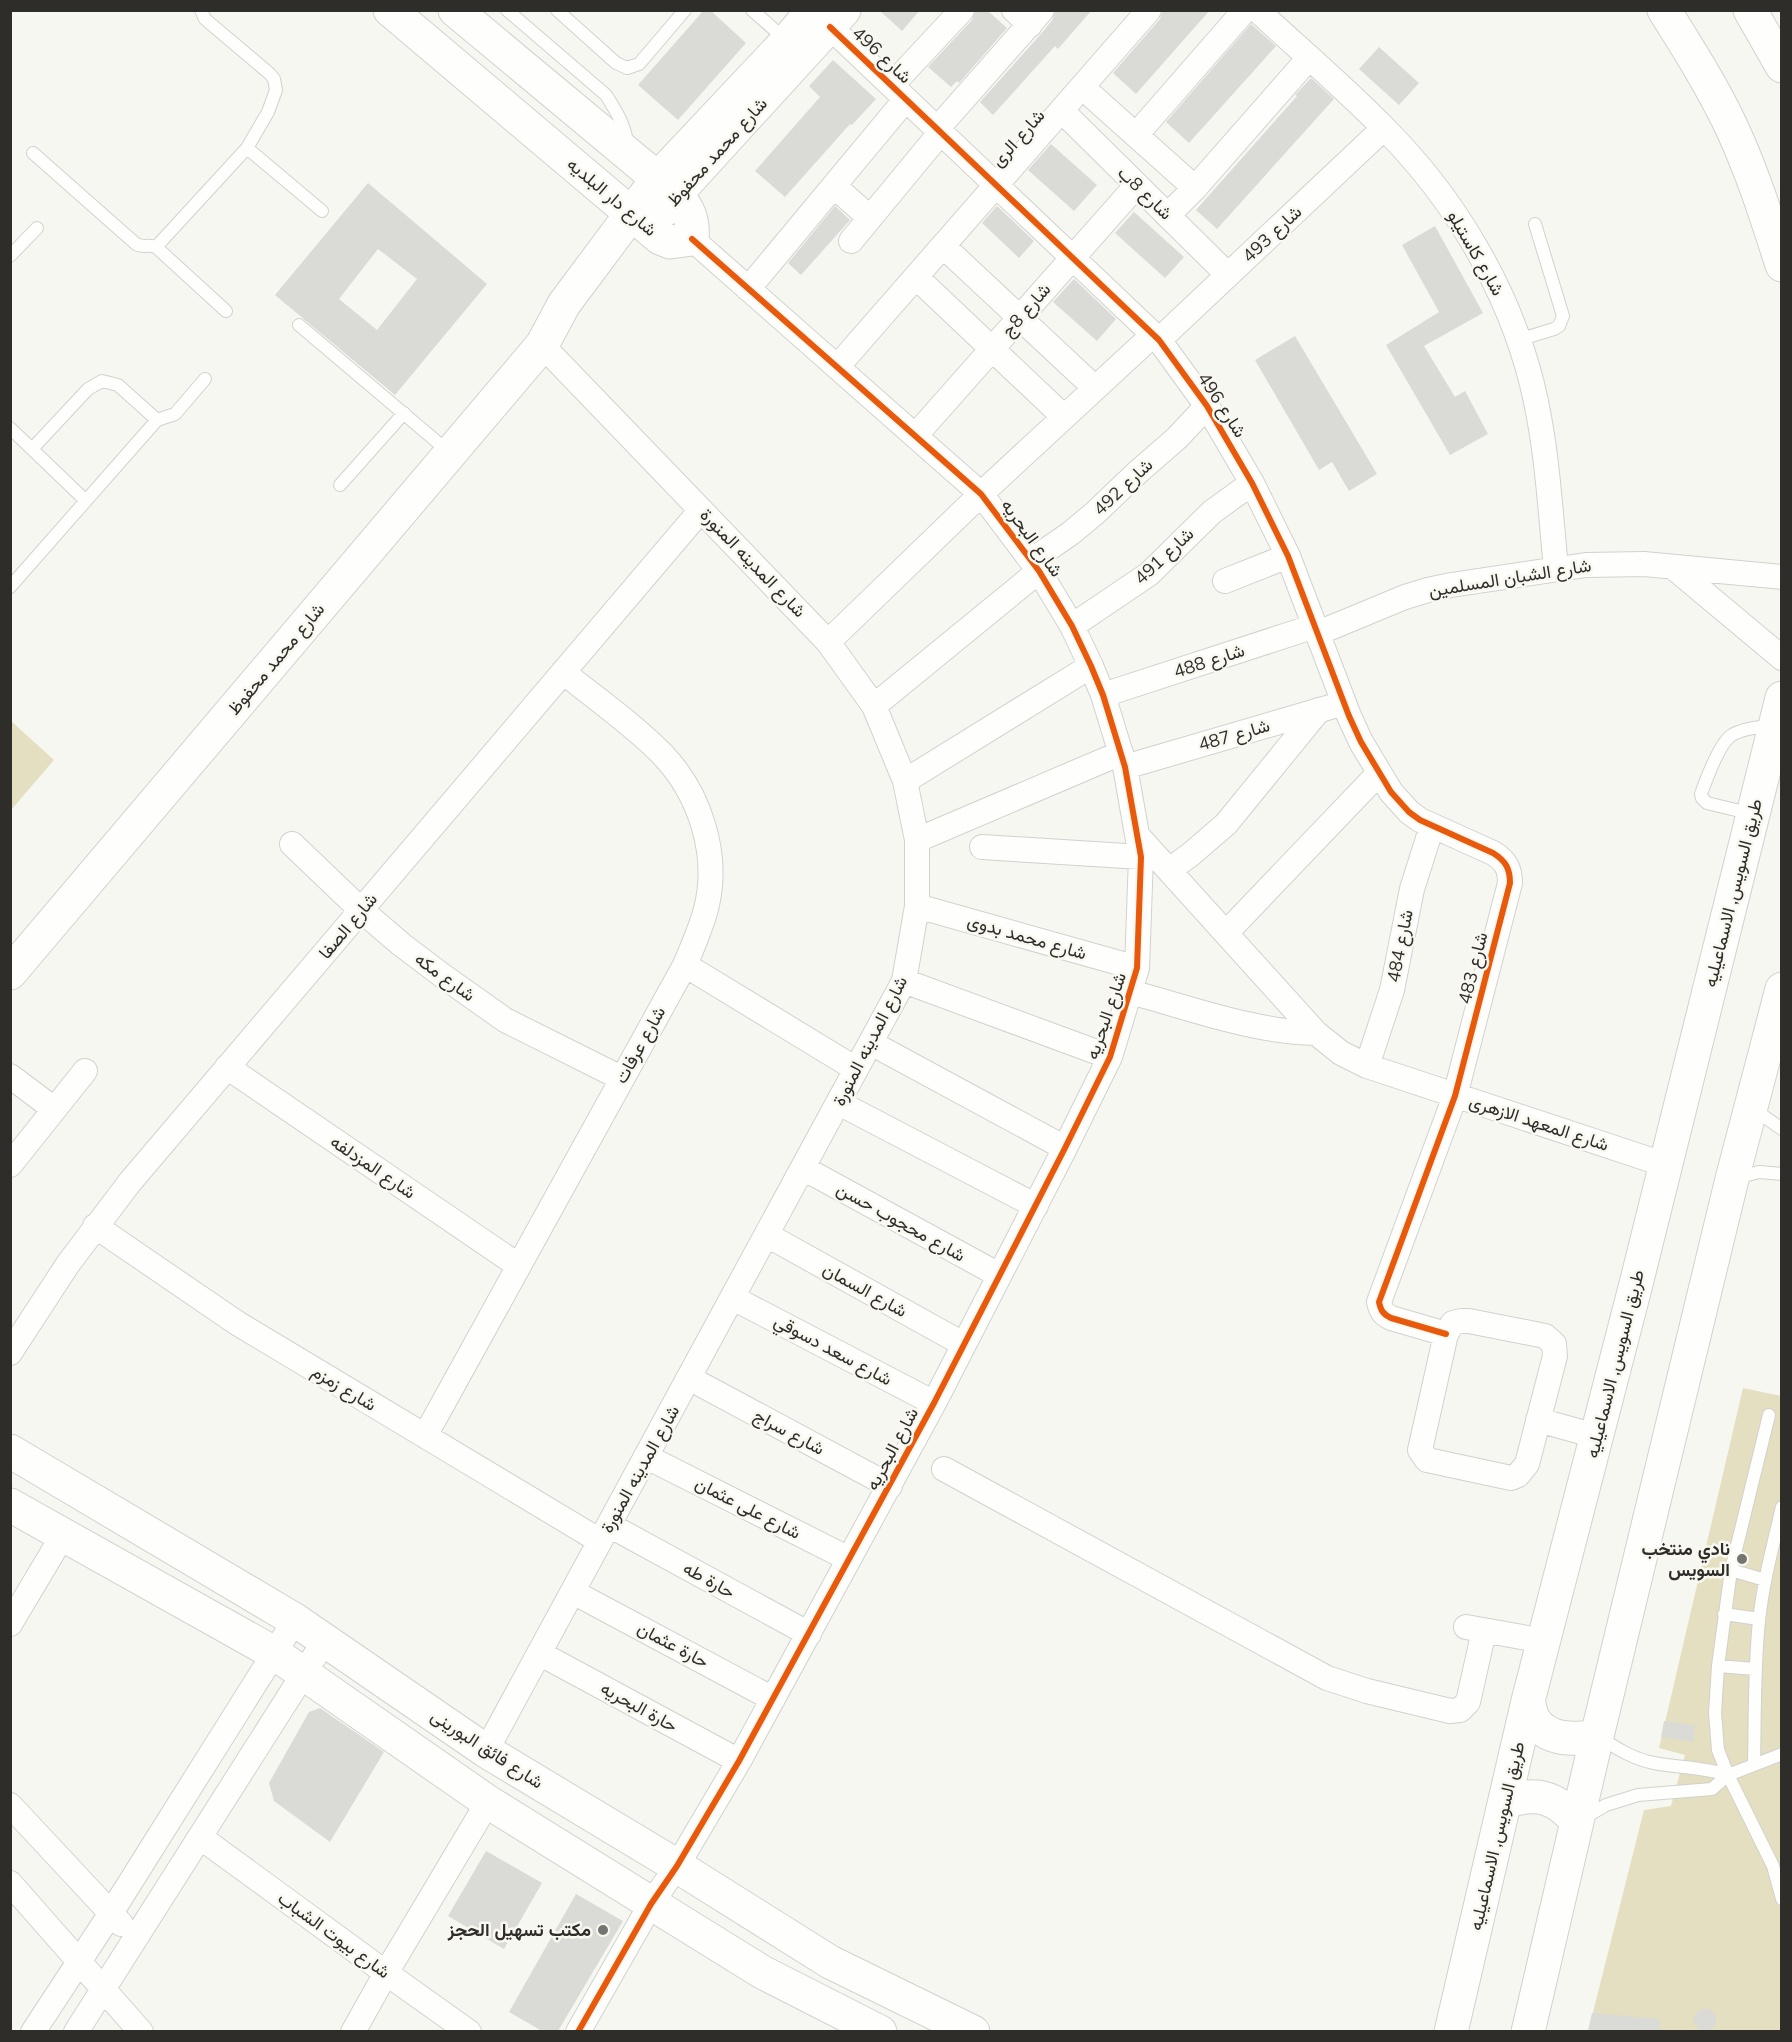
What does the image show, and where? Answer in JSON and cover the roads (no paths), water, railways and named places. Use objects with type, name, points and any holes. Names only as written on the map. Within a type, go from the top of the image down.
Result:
[{"type":"street","name":"شارع دار البلديه","points":[[390,10],[660,238],[670,242],[692,238]]},
{"type":"street","points":[[748,288],[834,186],[899,92],[962,10]]},
{"type":"street","name":"شارع الرى","points":[[837,367],[1149,10]]},
{"type":"street","points":[[1136,135],[1245,10]]},
{"type":"street","name":"شارع كاستيلو","points":[[1257,10],[1384,128],[1424,172],[1459,220],[1505,305],[1532,383],[1544,442],[1556,569]]},
{"type":"street","points":[[1664,10],[1696,59],[1731,126],[1760,196],[1782,265]]},
{"type":"street","points":[[1750,10],[1777,50]]},
{"type":"street","points":[[851,241],[1029,15]]},
{"type":"street","points":[[443,56],[462,16],[667,186],[690,213],[693,227],[692,238]]},
{"type":"street","name":"شارع محمد محفوظ","points":[[767,79],[787,41],[829,16]]},
{"type":"street","name":"شارع محمد محفوظ","points":[[10,973],[542,345],[564,304],[641,222],[667,186],[829,16]]},
{"type":"street","name":"شارع 496","points":[[829,16],[899,92],[1156,337],[1207,406],[1252,483],[1288,556],[1354,729],[1379,773],[1399,803],[1420,820],[1493,853]]},
{"type":"street","points":[[1166,214],[1178,206],[1196,188],[1309,58]]},
{"type":"street","points":[[1082,87],[1196,188]]},
{"type":"street","name":"شارع 8ب","points":[[1062,111],[1228,274]]},
{"type":"street","name":"شارع 493","points":[[828,642],[1095,388],[1228,274],[1384,128]]},
{"type":"street","name":"شارع 8ج","points":[[915,436],[1137,185]]},
{"type":"street","points":[[834,186],[870,218]]},
{"type":"street","name":"شارع البحريه","points":[[578,2031],[651,1904],[677,1866],[739,1761],[934,1403],[1110,1057],[1137,968],[1139,846],[1123,760],[1103,695],[1091,666],[1072,626],[1035,565],[981,494],[692,238]]},
{"type":"street","points":[[943,246],[1095,388]]},
{"type":"street","points":[[916,277],[1064,417]]},
{"type":"street","name":"شارع المدينه المنورة","points":[[486,1751],[904,981],[917,906],[917,840],[905,781],[874,706],[828,642],[542,345]]},
{"type":"street","name":"شارع 492","points":[[874,706],[1095,513],[1177,438],[1207,406]]},
{"type":"street","name":"شارع 491","points":[[1072,626],[1149,574],[1200,523],[1252,483]]},
{"type":"street","name":"شارع الصفا","points":[[10,1353],[95,1226],[130,1182],[701,510]]},
{"type":"street","points":[[1226,581],[1288,556]]},
{"type":"street","name":"شارع الشبان المسلمين","points":[[1317,630],[1428,590],[1556,569],[1615,563],[1782,577]]},
{"type":"street","points":[[1673,567],[1782,658]]},
{"type":"street","name":"شارع 488","points":[[1103,695],[1317,630]]},
{"type":"street","points":[[905,781],[1091,666]]},
{"type":"street","name":"شارع عرفات","points":[[425,1436],[685,965],[707,907],[710,874],[707,841],[698,810],[683,781],[663,755],[563,672]]},
{"type":"street","name":"شارع 487","points":[[917,840],[1123,760],[1344,703]]},
{"type":"street","points":[[1169,870],[1226,824],[1319,710]]},
{"type":"street","name":"طريق السويس, الاسماعيليه","points":[[1451,2031],[1528,1701],[1778,711]]},
{"type":"street","points":[[1226,933],[1379,773]]},
{"type":"street","name":"شارع 484","points":[[1367,1066],[1392,990],[1412,889],[1432,826]]},
{"type":"street","name":"شارع مكه","points":[[292,844],[361,910],[421,960],[505,1020],[621,1078]]},
{"type":"street","points":[[982,847],[1139,846]]},
{"type":"street","name":"شارع المعهد الازهرى","points":[[1139,846],[1169,870],[1316,1033],[1341,1053],[1367,1066],[1665,1165]]},
{"type":"street","name":"شارع 483","points":[[1446,1334],[1391,1318],[1380,1309],[1379,1302],[1455,1096],[1510,884],[1507,865],[1493,853]]},
{"type":"street","name":"شارع محمد بدوى","points":[[917,906],[1137,968]]},
{"type":"street","points":[[685,965],[856,1069]]},
{"type":"street","points":[[904,981],[1110,1057]]},
{"type":"street","points":[[1528,2031],[1732,1179],[1782,989]]},
{"type":"street","points":[[1130,992],[1268,1029],[1316,1033]]},
{"type":"street","points":[[871,1043],[1065,1148]]},
{"type":"street","name":"شارع المزدلفه","points":[[227,1067],[519,1266]]},
{"type":"street","points":[[10,1165],[85,1071]]},
{"type":"street","points":[[10,1076],[54,1109]]},
{"type":"street","points":[[838,1103],[1036,1206]]},
{"type":"street","name":"شارع محجوب حسن","points":[[803,1168],[999,1275]]},
{"type":"street","name":"شارع زمزم","points":[[95,1226],[237,1323],[425,1436],[605,1533]]},
{"type":"street","name":"شارع السمان","points":[[767,1235],[963,1344]]},
{"type":"street","name":"شارع سعد دسوقي","points":[[733,1298],[934,1403]]},
{"type":"street","points":[[1469,1321],[1545,1336],[1554,1344],[1555,1356],[1527,1464],[1518,1475],[1511,1478],[1432,1461],[1422,1456],[1420,1445],[1446,1334],[1454,1323],[1469,1321]]},
{"type":"street","name":"شارع سراج","points":[[689,1378],[890,1485]]},
{"type":"street","points":[[1539,1420],[1596,1436]]},
{"type":"street","name":"شارع فائق البورينى","points":[[10,1451],[295,1620],[486,1751],[677,1866],[830,1962],[973,2031]]},
{"type":"street","name":"شارع على عثمان","points":[[647,1457],[849,1559]]},
{"type":"street","points":[[944,1469],[1327,1678],[1346,1686],[1450,1711],[1460,1710],[1468,1702],[1475,1629],[1544,1641]]},
{"type":"street","points":[[10,1505],[274,1653],[488,1802],[762,1972],[880,2031]]},
{"type":"street","name":"حارة طه","points":[[605,1533],[808,1634]]},
{"type":"street","points":[[10,1624],[63,1535]]},
{"type":"street","name":"حارة عثمان","points":[[573,1592],[773,1699]]},
{"type":"street","points":[[33,2031],[111,1913],[295,1620]]},
{"type":"street","points":[[76,2031],[324,1640]]},
{"type":"street","name":"حارة البحريه","points":[[539,1653],[739,1761]]},
{"type":"street","points":[[1528,1701],[1533,1719],[1546,1732],[1563,1738],[1579,1739],[1597,1736]]},
{"type":"street","points":[[1506,1802],[1521,1797],[1537,1796],[1552,1800],[1566,1809],[1577,1822]]},
{"type":"street","points":[[353,2031],[488,1802]]},
{"type":"street","points":[[10,1805],[135,1939]]},
{"type":"street","name":"شارع بيوت الشباب","points":[[200,1837],[469,2031]]},
{"type":"street","points":[[10,1883],[141,2031]]},
{"type":"lane","points":[[156,247],[247,148],[268,112],[276,90],[274,79],[206,18],[201,10]]},
{"type":"lane","points":[[507,10],[606,95],[618,113],[626,132],[629,153]]},
{"type":"lane","points":[[557,10],[616,63],[627,68],[639,64],[685,10]]},
{"type":"lane","points":[[752,10],[787,41]]},
{"type":"lane","points":[[247,148],[322,212]]},
{"type":"lane","points":[[33,153],[136,244],[142,247],[149,245],[156,247],[226,311]]},
{"type":"lane","points":[[1518,340],[1554,329],[1559,326],[1563,316],[1535,224]]},
{"type":"lane","points":[[10,256],[36,228]]},
{"type":"lane","points":[[299,325],[450,453]]},
{"type":"lane","points":[[10,587],[157,420],[175,414],[205,379]]},
{"type":"lane","points":[[32,449],[88,388],[102,381],[118,385],[157,420]]},
{"type":"lane","points":[[340,485],[404,413]]},
{"type":"lane","points":[[10,428],[86,501]]},
{"type":"lane","points":[[1753,814],[1707,803],[1701,794],[1728,738],[1778,711]]},
{"type":"lane","points":[[1753,1102],[1762,1115],[1782,1129]]},
{"type":"lane","points":[[1732,1179],[1759,1172],[1782,1174]]},
{"type":"lane","points":[[1768,1415],[1731,1570],[1718,1666],[1715,1733],[1718,1750],[1728,1775],[1770,1860],[1782,1899]]},
{"type":"lane","points":[[1754,1765],[1755,1669],[1759,1619],[1765,1580],[1782,1507]]},
{"type":"lane","points":[[1731,1570],[1765,1580]]},
{"type":"lane","points":[[1724,1614],[1759,1619]]},
{"type":"lane","points":[[1718,1666],[1755,1669]]},
{"type":"lane","points":[[1597,1736],[1626,1754],[1642,1760],[1708,1769],[1728,1775]]},
{"type":"lane","points":[[1577,1822],[1622,1799],[1638,1795],[1712,1789],[1728,1775],[1782,1754]]},
{"type":"place","name":"نادي منتخب السويس","points":[[1742,1559]]},
{"type":"place","name":"مكتب تسهيل الحجز","points":[[603,1930]]}]
